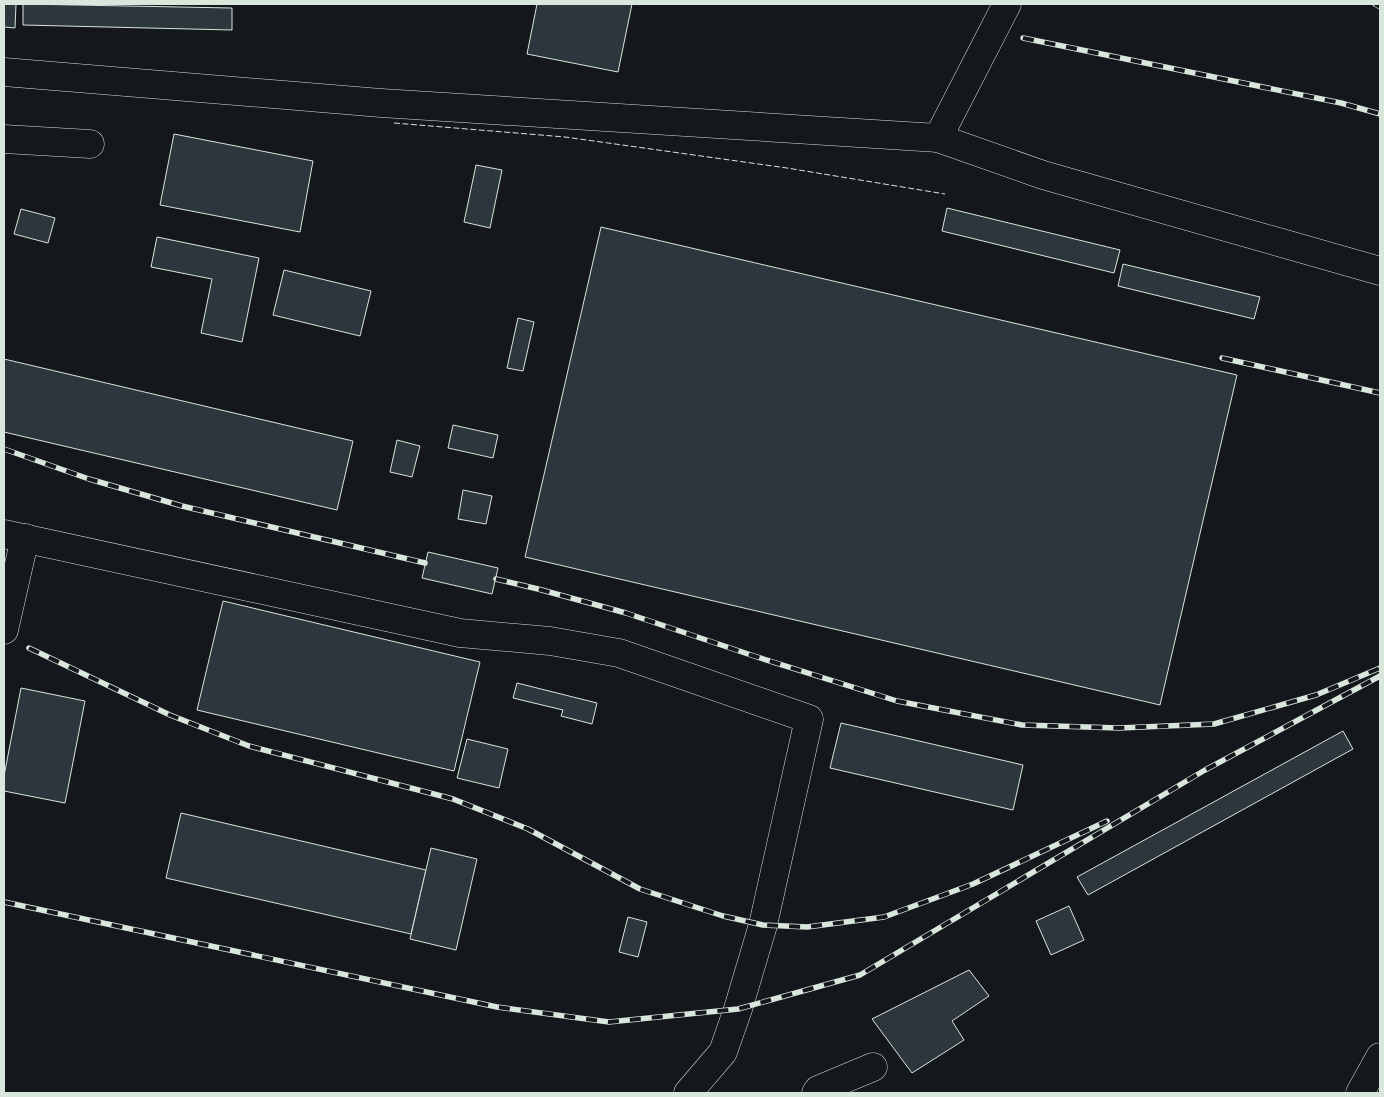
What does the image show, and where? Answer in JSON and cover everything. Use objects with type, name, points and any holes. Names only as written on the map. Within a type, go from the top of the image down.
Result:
[{"type":"street","points":[[938,138],[1007,4]]},
{"type":"street","points":[[4,72],[381,104],[938,138],[1044,175],[1380,271]]},
{"type":"street","points":[[4,139],[90,144]]},
{"type":"street","points":[[4,630],[15,536],[460,633],[550,641],[619,653],[808,719],[763,924],[738,1009],[723,1052],[688,1093]]},
{"type":"street","points":[[1360,1093],[1380,1057]]},
{"type":"street","points":[[816,1093],[818,1090],[873,1067]]},
{"type":"building","points":[[4,4],[16,4],[15,28],[4,27]]},
{"type":"building","points":[[23,4],[232,8],[232,30],[23,25]]},
{"type":"building","points":[[537,4],[632,4],[618,72],[527,54]]},
{"type":"building","points":[[174,134],[313,161],[300,232],[160,205]]},
{"type":"building","points":[[476,165],[502,170],[490,228],[464,222]]},
{"type":"building","points":[[947,208],[1120,250],[1114,273],[942,231]]},
{"type":"building","points":[[21,209],[55,218],[48,243],[14,234]]},
{"type":"building","points":[[601,227],[1237,375],[1160,705],[525,557]]},
{"type":"building","points":[[157,237],[259,258],[242,342],[201,333],[212,279],[151,267]]},
{"type":"building","points":[[1123,264],[1260,297],[1254,319],[1118,286]]},
{"type":"building","points":[[284,270],[371,291],[360,336],[273,315]]},
{"type":"building","points":[[518,318],[534,322],[523,371],[507,368]]},
{"type":"building","points":[[4,359],[353,441],[337,510],[4,432]]},
{"type":"building","points":[[453,425],[498,435],[493,458],[448,448]]},
{"type":"building","points":[[397,440],[420,446],[412,477],[390,472]]},
{"type":"building","points":[[463,490],[492,496],[486,524],[458,519]]},
{"type":"building","points":[[428,552],[498,568],[492,594],[422,578]]},
{"type":"building","points":[[223,601],[480,662],[454,771],[197,710]]},
{"type":"building","points":[[517,683],[597,703],[592,724],[561,716],[563,710],[513,698]]},
{"type":"building","points":[[21,688],[85,701],[65,803],[4,791],[4,776]]},
{"type":"building","points":[[841,723],[1023,765],[1013,810],[830,768]]},
{"type":"building","points":[[1343,731],[1353,749],[1088,895],[1077,877]]},
{"type":"building","points":[[467,739],[508,749],[499,788],[457,778]]},
{"type":"building","points":[[181,813],[426,870],[411,934],[166,878]]},
{"type":"building","points":[[431,848],[477,859],[456,950],[410,939]]},
{"type":"building","points":[[1069,906],[1084,940],[1051,955],[1036,921]]},
{"type":"building","points":[[628,917],[647,922],[638,957],[619,952]]},
{"type":"building","points":[[969,970],[989,996],[952,1021],[964,1040],[912,1073],[872,1019]]},
{"type":"railway","points":[[1375,4],[1380,7]]},
{"type":"railway","points":[[1023,38],[1341,103],[1380,114]]},
{"type":"railway","points":[[1222,358],[1380,393]]},
{"type":"railway","points":[[4,449],[89,479],[182,506],[425,563]]},
{"type":"railway","points":[[496,579],[626,613],[897,701],[1022,725],[1119,728],[1214,724],[1316,695],[1380,668]]},
{"type":"railway","points":[[29,648],[170,715],[249,746],[453,799],[528,829],[640,889],[723,916],[763,925],[807,927],[884,917],[973,884],[1107,821]]},
{"type":"railway","points":[[4,902],[497,1007],[609,1022],[738,1009],[860,975],[1205,770],[1380,676]]},
{"type":"fence","points":[[394,123],[565,137],[787,168],[945,194]]}]
